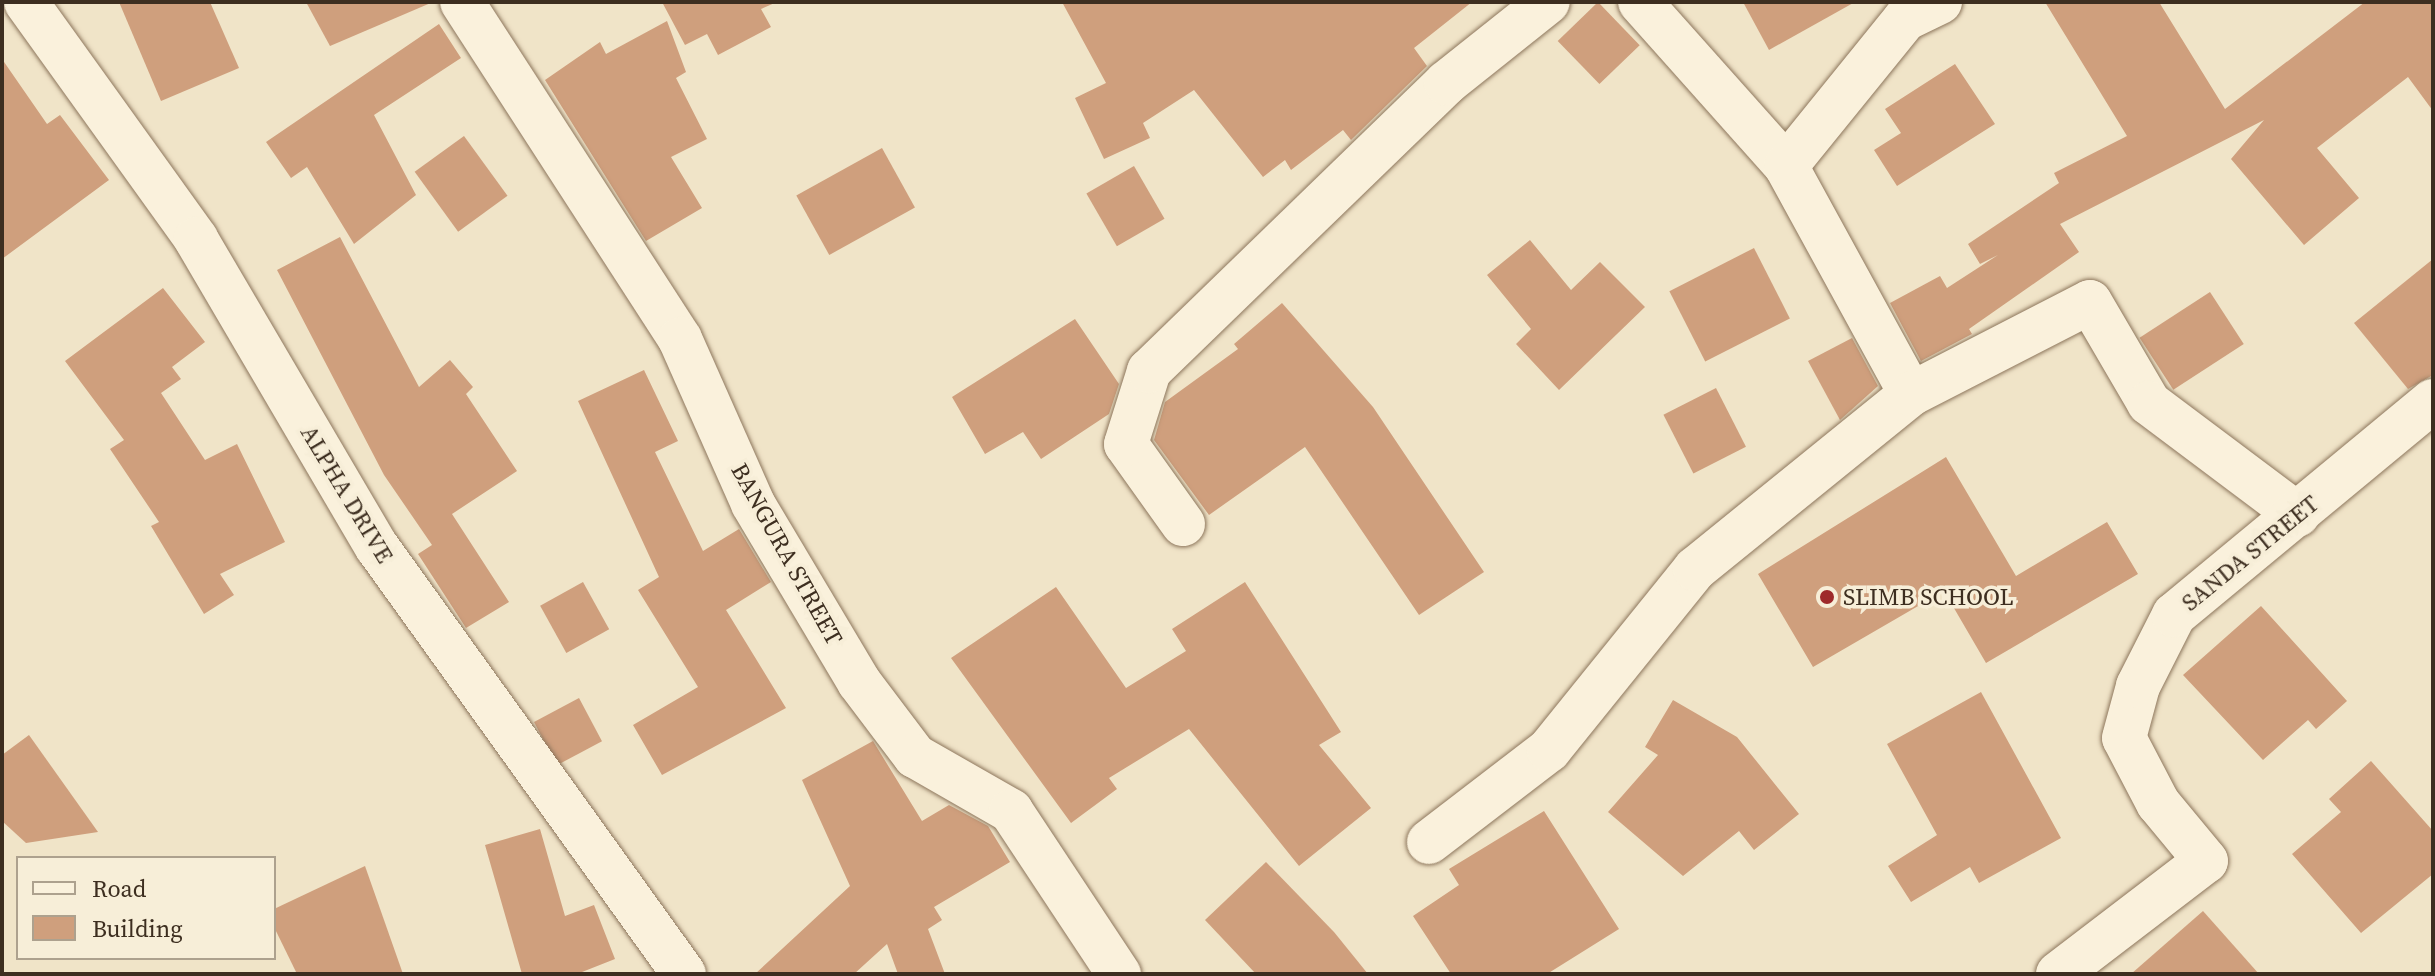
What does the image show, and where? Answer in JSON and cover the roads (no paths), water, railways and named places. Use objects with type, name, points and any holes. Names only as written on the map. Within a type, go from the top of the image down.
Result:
[{"type":"street","name":"ALPHA DRIVE","points":[[26,2],[196,239],[386,560],[684,974]]},
{"type":"street","name":"BANGURA STREET","points":[[462,2],[680,339],[753,504],[859,682],[915,756],[1011,811],[1119,974]]},
{"type":"street","points":[[1183,524],[1126,444],[1149,371],[1446,83],[1548,2]]},
{"type":"street","points":[[1640,2],[1786,166],[1911,394]]},
{"type":"street","points":[[1786,166],[1905,19],[1940,2]]},
{"type":"street","points":[[1429,842],[1549,750],[1695,569],[1911,394],[2090,302],[2149,403],[2298,515]]},
{"type":"street","name":"SANDA STREET","points":[[2058,974],[2206,861],[2158,803],[2124,738],[2138,686],[2174,615],[2433,401]]},
{"type":"place","name":"SLIMB SCHOOL","points":[[1827,597]]}]
